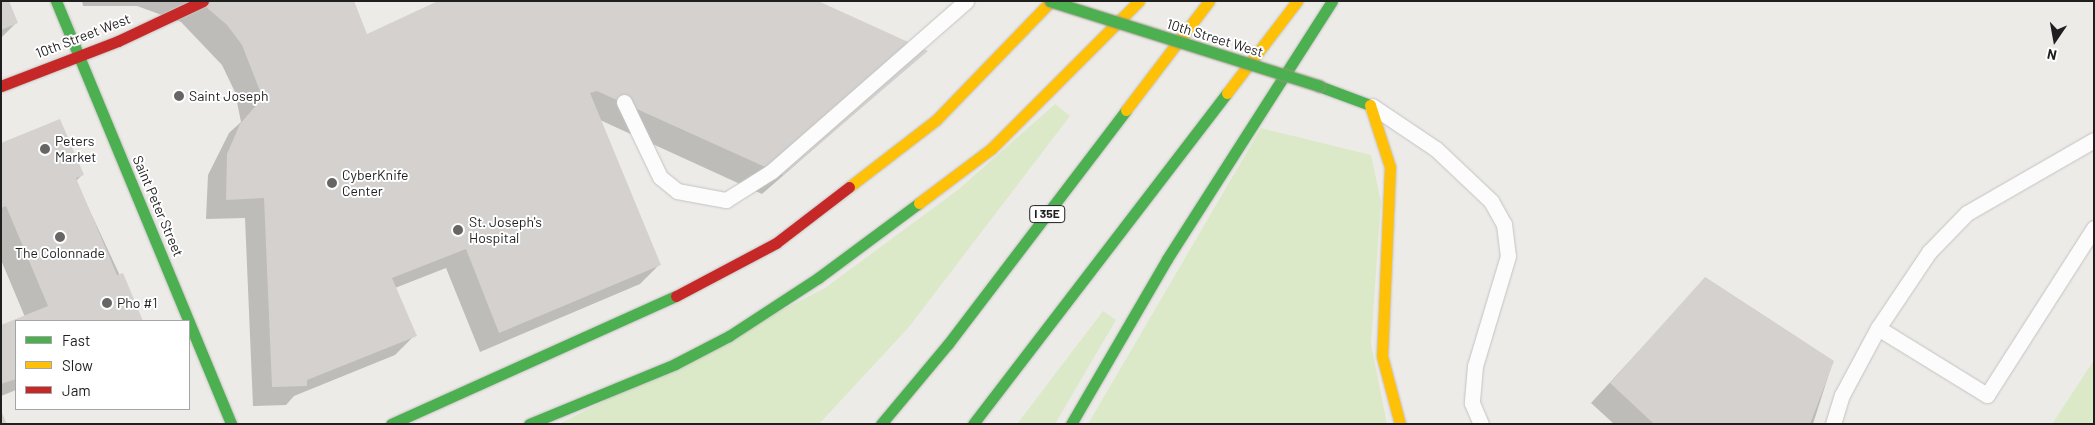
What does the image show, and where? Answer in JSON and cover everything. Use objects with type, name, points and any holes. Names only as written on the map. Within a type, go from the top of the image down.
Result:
[{"type":"main road","name":"Saint Peter Street","points":[[56,1],[81,55],[189,320]]},
{"type":"main road","name":"10th Street West","points":[[1,86],[81,55],[203,1]]},
{"type":"main road","name":"10th Street West","points":[[1051,1],[1319,86],[1370,106]]},
{"type":"main road","points":[[392,424],[624,323],[776,243],[936,120],[1051,1]]},
{"type":"main road","points":[[529,424],[683,360],[762,317],[832,269],[991,149],[1139,1]]},
{"type":"main road","name":"I 35E","points":[[881,424],[948,344],[1210,1]]},
{"type":"main road","points":[[973,424],[1297,1]]},
{"type":"main road","points":[[1071,424],[1167,259],[1332,1]]},
{"type":"main road","points":[[1370,106],[1390,167],[1390,215],[1381,322],[1384,364],[1400,424]]},
{"type":"main road","name":"Saint Peter Street","points":[[190,323],[231,424]]},
{"type":"lane","points":[[624,102],[660,177],[677,191],[726,200],[772,171],[966,1]]},
{"type":"lane","points":[[1370,106],[1436,150],[1491,201],[1504,224],[1508,256],[1475,366],[1472,403],[1481,424]]},
{"type":"lane","points":[[1833,424],[1842,395],[1878,328],[1929,252],[1968,213],[2013,183],[2094,140]]},
{"type":"lane","points":[[1878,328],[1987,396],[2094,228]]},
{"type":"green space","points":[[1055,104],[1070,116],[909,327],[819,424],[559,424],[825,288],[959,189]]},
{"type":"green space","points":[[1261,128],[1371,155],[1381,202],[1371,344],[1387,424],[1088,424]]},
{"type":"green space","points":[[1103,311],[1116,320],[1055,424],[1017,424]]},
{"type":"green space","points":[[2094,360],[2094,424],[2052,424]]},
{"type":"building","points":[[1,1],[9,1],[18,23],[1,30]]},
{"type":"building","name":"St. Joseph's Hospital","points":[[199,1],[354,1],[367,34],[438,1],[818,1],[928,51],[783,175],[597,91],[590,93],[661,265],[499,333],[466,249],[392,278],[417,336],[307,380],[307,386],[272,387],[264,198],[226,200],[227,154],[240,124],[260,101],[260,91],[242,45],[227,25]]},
{"type":"building","name":"The Colonnade","points":[[60,119],[84,175],[76,178],[117,275],[123,273],[143,320],[15,320],[15,379],[1,384],[1,325],[48,306],[6,206],[1,208],[1,143]]},
{"type":"building","points":[[1705,277],[1834,361],[1810,424],[1654,424],[1610,383]]},
{"type":"building","points":[[1,411],[7,424],[1,424]]},
{"type":"traffic: fast","points":[[56,1],[188,320]]},
{"type":"traffic: fast","points":[[1050,1],[1319,86]]},
{"type":"traffic: fast","points":[[1071,424],[1167,259],[1332,1]]},
{"type":"traffic: fast","points":[[1319,86],[1370,105]]},
{"type":"traffic: fast","points":[[973,424],[1227,93]]},
{"type":"traffic: fast","points":[[881,424],[948,344],[1126,110]]},
{"type":"traffic: fast","points":[[529,424],[675,364],[729,336],[818,278],[919,203]]},
{"type":"traffic: fast","points":[[391,424],[676,296]]},
{"type":"traffic: fast","points":[[190,325],[231,424]]},
{"type":"traffic: slow","points":[[849,187],[936,120],[1051,1]]},
{"type":"traffic: slow","points":[[919,203],[991,149],[1139,1]]},
{"type":"traffic: slow","points":[[1126,110],[1209,1]]},
{"type":"traffic: slow","points":[[1227,93],[1297,1]]},
{"type":"traffic: slow","points":[[1370,105],[1390,167],[1382,356],[1400,424]]},
{"type":"traffic: jam","points":[[1,86],[118,41],[203,1]]},
{"type":"traffic: jam","points":[[676,296],[776,243],[849,187]]},
{"type":"place","name":"Saint Joseph","points":[[179,96]]},
{"type":"place","name":"Peters Market","points":[[45,149]]},
{"type":"place","name":"CyberKnife Center","points":[[332,183]]},
{"type":"place","name":"St. Joseph's Hospital","points":[[458,230]]},
{"type":"place","name":"The Colonnade","points":[[60,237]]},
{"type":"place","name":"Pho #1","points":[[107,303]]}]
